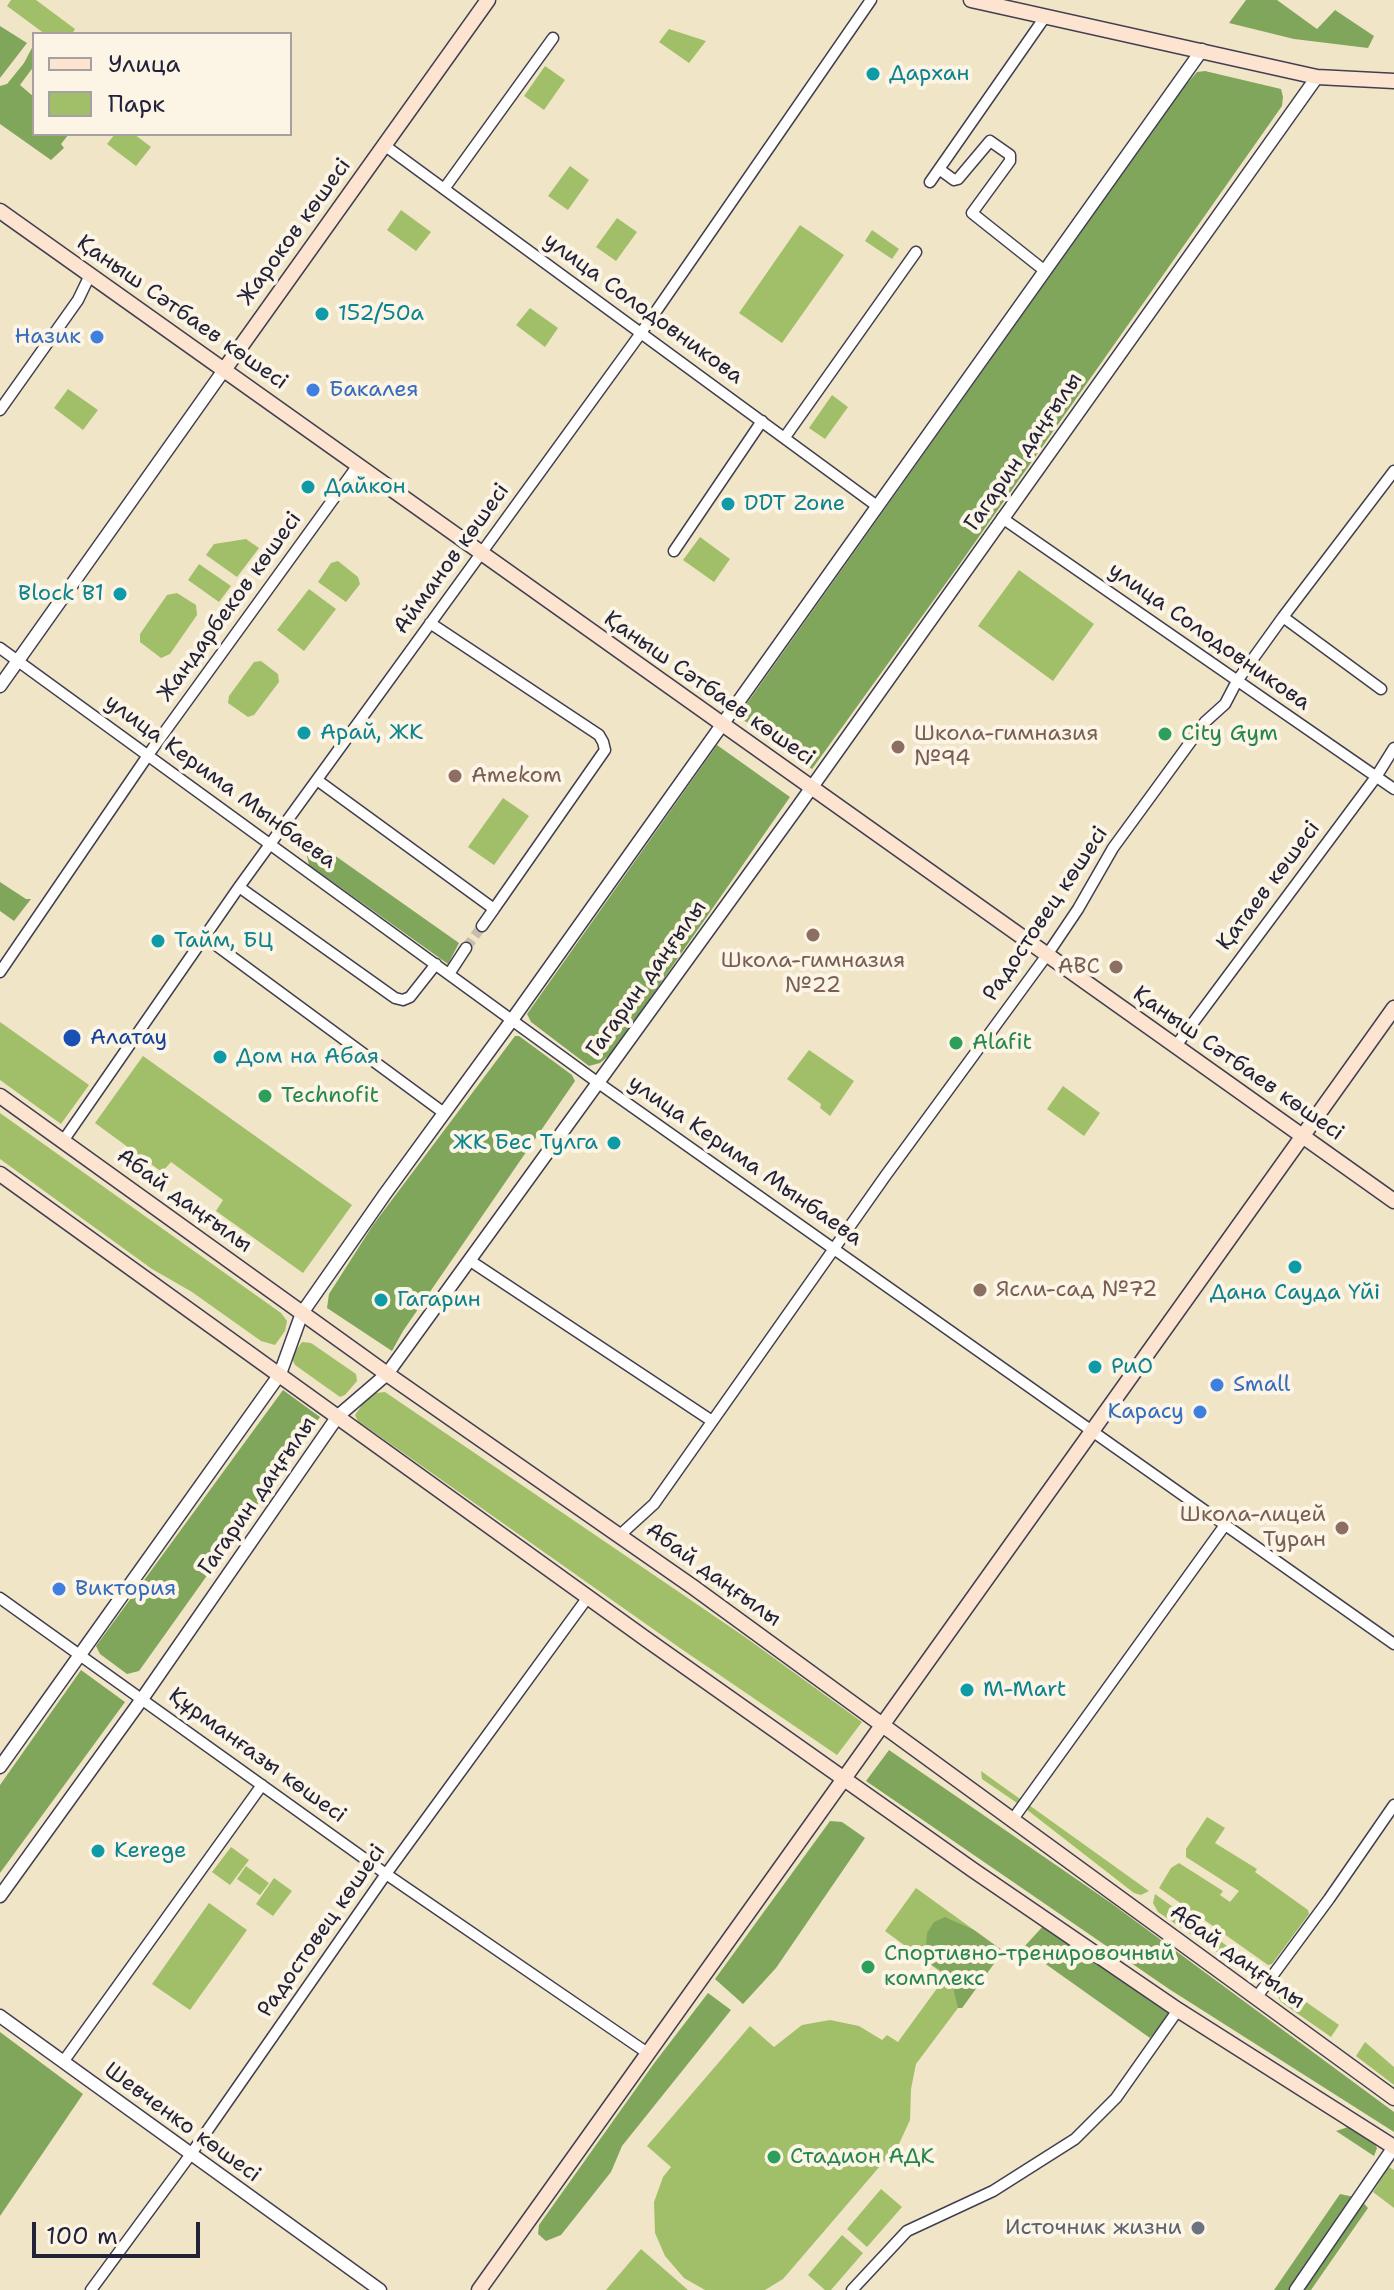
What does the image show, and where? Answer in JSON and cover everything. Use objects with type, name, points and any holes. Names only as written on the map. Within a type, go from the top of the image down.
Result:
[{"type":"main road","name":"Жароков көшесі","points":[[224,370],[488,0]]},
{"type":"main road","points":[[971,0],[1317,77],[1394,81]]},
{"type":"main road","name":"Қаныш Сәтбаев көшесі","points":[[0,211],[1394,1201]]},
{"type":"main road","points":[[479,2290],[1394,1008]]},
{"type":"main road","name":"Абай даңғылы","points":[[0,1096],[387,1374],[620,1535],[1394,2098]]},
{"type":"main road","points":[[0,1174],[961,1862],[1178,2010],[1394,2147]]},
{"type":"street","name":"Айманов көшесі","points":[[63,1141],[239,887],[641,333],[871,0]]},
{"type":"street","points":[[930,182],[1045,17]]},
{"type":"street","points":[[444,189],[553,38]]},
{"type":"street","points":[[0,1767],[280,1374],[302,1313],[1202,50]]},
{"type":"street","name":"Гагарин даңғылы","points":[[0,1896],[142,1699],[338,1416],[387,1374],[1317,77]]},
{"type":"street","points":[[939,169],[954,180],[958,179],[990,141],[1010,155],[1010,161],[972,213],[1045,271]]},
{"type":"street","name":"улица Солодовникова","points":[[384,145],[877,506]]},
{"type":"street","points":[[785,437],[916,252]]},
{"type":"street","points":[[0,410],[78,300],[90,275]]},
{"type":"street","name":"Жароков көшесі","points":[[0,686],[224,370]]},
{"type":"street","points":[[674,551],[762,421]]},
{"type":"street","name":"Жандарбеков көшесі","points":[[0,972],[149,754],[358,465]]},
{"type":"street","name":"Радостовец көшесі","points":[[620,1535],[654,1504],[835,1247],[1047,955],[1113,848],[1205,722],[1225,704],[1237,681],[1283,617],[1394,471]]},
{"type":"street","name":"улица Солодовникова","points":[[1002,518],[1394,789]]},
{"type":"street","points":[[1283,617],[1381,689]]},
{"type":"street","points":[[430,623],[599,735],[605,750],[482,926]]},
{"type":"street","name":"улица Керима Мынбаева","points":[[0,648],[597,1082],[1394,1644]]},
{"type":"street","name":"Қатаев көшесі","points":[[1175,1047],[1376,777],[1394,748]]},
{"type":"street","points":[[317,780],[494,909]]},
{"type":"street","points":[[239,887],[395,998],[403,1000],[410,997],[436,964]]},
{"type":"street","points":[[205,937],[444,1113]]},
{"type":"street","points":[[449,974],[466,948]]},
{"type":"street","points":[[469,1260],[712,1421]]},
{"type":"street","points":[[1013,1819],[1225,1525]]},
{"type":"street","name":"Радостовец көшесі","points":[[91,2290],[191,2154],[386,1874],[588,1597]]},
{"type":"street","name":"Құрманғазы көшесі","points":[[0,1598],[386,1874],[649,2054]]},
{"type":"street","points":[[63,2062],[262,1785]]},
{"type":"street","points":[[1256,1998],[1394,1805]]},
{"type":"street","points":[[852,2290],[907,2231],[993,2191],[1075,2139],[1116,2098],[1178,2010]]},
{"type":"street","name":"Шевченко көшесі","points":[[0,2016],[380,2290]]},
{"type":"street","points":[[1296,2290],[1394,2147]]},
{"type":"green space","points":[[11,0],[36,0],[75,29],[73,32],[42,32],[7,6]]},
{"type":"green space","points":[[1246,0],[1277,0],[1317,29],[1335,10],[1374,36],[1368,48],[1294,39],[1229,23]]},
{"type":"green space","points":[[0,26],[27,43],[0,78]]},
{"type":"green space","points":[[669,29],[706,41],[689,63],[659,42]]},
{"type":"green space","points":[[32,48],[32,69],[20,85],[32,95],[32,136],[67,136],[61,144],[64,148],[51,160],[0,124],[0,86],[7,84]]},
{"type":"green space","points":[[545,66],[565,80],[544,110],[524,96]]},
{"type":"green space","points":[[1205,71],[1281,89],[1282,106],[812,769],[738,716],[1184,87],[1197,72]]},
{"type":"green space","points":[[113,136],[137,136],[151,147],[136,166],[107,144]]},
{"type":"green space","points":[[570,166],[589,180],[568,210],[548,196]]},
{"type":"green space","points":[[401,210],[431,232],[416,251],[387,230]]},
{"type":"green space","points":[[617,218],[637,232],[616,261],[596,247]]},
{"type":"green space","points":[[800,225],[844,255],[782,343],[739,313]]},
{"type":"green space","points":[[872,230],[899,249],[892,259],[865,241]]},
{"type":"green space","points":[[530,308],[558,328],[545,347],[516,325]]},
{"type":"green space","points":[[68,389],[98,410],[83,430],[54,408]]},
{"type":"green space","points":[[832,395],[848,407],[825,439],[809,428]]},
{"type":"green space","points":[[700,537],[730,559],[714,582],[683,560]]},
{"type":"green space","points":[[246,539],[259,548],[237,577],[206,555],[214,544]]},
{"type":"green space","points":[[338,561],[358,577],[360,584],[346,602],[318,582],[331,563]]},
{"type":"green space","points":[[199,564],[231,586],[219,602],[188,580]]},
{"type":"green space","points":[[1019,570],[1094,624],[1053,681],[978,626]]},
{"type":"green space","points":[[309,589],[336,609],[304,651],[277,630]]},
{"type":"green space","points":[[177,593],[196,605],[197,615],[170,654],[161,658],[140,642],[140,634],[167,595]]},
{"type":"green space","points":[[261,661],[278,674],[279,682],[254,715],[248,717],[228,703],[229,696],[254,662]]},
{"type":"green space","points":[[717,745],[790,797],[612,1053],[600,1063],[589,1066],[531,1022],[527,1014]]},
{"type":"green space","points":[[503,798],[529,816],[494,865],[468,847]]},
{"type":"green space","points":[[310,838],[459,943],[448,964],[309,865],[305,847]]},
{"type":"green space","points":[[0,882],[26,899],[31,899],[14,921],[0,911]]},
{"type":"green space","points":[[0,1022],[89,1085],[61,1124],[0,1080]]},
{"type":"green space","points":[[515,1036],[572,1075],[575,1081],[392,1351],[327,1308],[329,1294],[373,1225]]},
{"type":"green space","points":[[809,1050],[854,1081],[830,1116],[820,1108],[821,1104],[787,1079]]},
{"type":"green space","points":[[143,1056],[352,1205],[303,1273],[216,1211],[223,1200],[171,1162],[162,1172],[95,1123]]},
{"type":"green space","points":[[1063,1086],[1100,1113],[1084,1136],[1047,1109]]},
{"type":"green space","points":[[0,1113],[281,1313],[287,1321],[285,1331],[275,1345],[261,1341],[192,1292],[152,1269],[0,1159]]},
{"type":"green space","points":[[302,1342],[311,1343],[356,1374],[357,1381],[345,1395],[340,1397],[295,1365],[291,1357]]},
{"type":"green space","points":[[283,1390],[320,1417],[139,1671],[127,1674],[100,1654],[96,1646]]},
{"type":"green space","points":[[385,1392],[745,1637],[862,1722],[837,1755],[680,1648],[358,1421],[355,1415],[362,1405],[376,1393]]},
{"type":"green space","points":[[81,1670],[125,1702],[0,1873],[0,1785]]},
{"type":"green space","points":[[889,1750],[1111,1903],[1394,2112],[1394,2132],[1169,1989],[866,1781]]},
{"type":"green space","points":[[981,1771],[1023,1801],[1020,1805],[982,1779]]},
{"type":"green space","points":[[1029,1805],[1149,1891],[1141,1895],[1134,1893],[1026,1809]]},
{"type":"green space","points":[[1207,1817],[1225,1828],[1215,1843],[1257,1869],[1255,1872],[1308,1910],[1309,1914],[1272,1964],[1268,1965],[1159,1888],[1171,1868],[1179,1863],[1223,1891],[1220,1895],[1230,1902],[1239,1891],[1186,1857],[1186,1849]]},
{"type":"green space","points":[[830,1821],[842,1822],[865,1838],[776,1968],[743,2004],[715,1979]]},
{"type":"green space","points":[[231,1847],[249,1860],[230,1885],[212,1872]]},
{"type":"green space","points":[[246,1866],[269,1883],[260,1895],[237,1879]]},
{"type":"green space","points":[[274,1878],[292,1891],[273,1916],[256,1904]]},
{"type":"green space","name":"Стадион АДК","points":[[916,1888],[1003,1951],[916,2064],[910,2120],[899,2144],[783,2279],[765,2290],[705,2290],[684,2278],[665,2256],[655,2233],[654,2202],[663,2177],[671,2167],[647,2146],[750,2026],[774,2047],[802,2025],[830,2020],[859,2026],[882,2040],[887,2035],[898,2042],[946,1976],[885,1931]]},
{"type":"green space","points":[[1155,1894],[1266,1974],[1260,1978],[1252,1976],[1158,1912],[1153,1903]]},
{"type":"green space","points":[[209,1903],[247,1930],[190,2010],[152,1984]]},
{"type":"green space","points":[[945,1917],[974,1930],[1003,1951],[962,2008],[958,2008],[954,1992],[955,1980],[925,1960],[927,1933],[934,1922]]},
{"type":"green space","points":[[1045,1924],[1171,2008],[1168,2017],[1150,2038],[1023,1948]]},
{"type":"green space","points":[[1279,1983],[1339,2025],[1331,2037],[1281,2002],[1276,1992]]},
{"type":"green space","points":[[708,1993],[731,2010],[622,2146],[611,2172],[561,2235],[546,2241],[538,2234],[539,2225]]},
{"type":"green space","points":[[0,2032],[83,2094],[0,2216]]},
{"type":"green space","points":[[1365,2042],[1394,2067],[1394,2085],[1356,2056]]},
{"type":"green space","points":[[1348,2127],[1374,2143],[1377,2148],[1374,2156],[1336,2131]]},
{"type":"green space","points":[[1389,2167],[1394,2170],[1394,2208],[1373,2192]]},
{"type":"green space","points":[[881,2189],[902,2207],[867,2247],[847,2229]]},
{"type":"green space","points":[[1340,2194],[1359,2198],[1368,2208],[1311,2290],[1274,2290]]},
{"type":"green space","points":[[842,2235],[863,2253],[831,2290],[825,2290],[808,2275]]},
{"type":"green space","points":[[641,2249],[688,2290],[606,2290]]},
{"type":"tunnel","points":[[466,948],[482,926]]},
{"type":"place","name":"Дархан","points":[[873,74]]},
{"type":"place","name":"152/50a","points":[[322,314]]},
{"type":"place","name":"Назик","points":[[97,337]]},
{"type":"place","name":"Бакалея","points":[[313,390]]},
{"type":"place","name":"Дайкон","points":[[308,487]]},
{"type":"place","name":"DDT Zone","points":[[728,504]]},
{"type":"place","name":"Block B1","points":[[120,594]]},
{"type":"place","name":"Арай, ЖК","points":[[304,733]]},
{"type":"place","name":"City Gym","points":[[1165,734]]},
{"type":"place","name":"Школа-гимназия №94","points":[[898,747]]},
{"type":"place","name":"Amekom","points":[[455,776]]},
{"type":"place","name":"Школа-гимназия №22","points":[[813,935]]},
{"type":"place","name":"Тайм, БЦ","points":[[158,941]]},
{"type":"place","name":"ABC","points":[[1116,967]]},
{"type":"place","name":"Алатау","points":[[72,1038]]},
{"type":"place","name":"Alafit","points":[[956,1043]]},
{"type":"place","name":"Дом на Абая","points":[[220,1057]]},
{"type":"place","name":"Technofit","points":[[265,1096]]},
{"type":"place","name":"ЖК Бес Тулга","points":[[614,1143]]},
{"type":"place","name":"Дана Сауда Үйі","points":[[1295,1267]]},
{"type":"place","name":"Ясли-сад №72","points":[[980,1290]]},
{"type":"place","name":"Гагарин","points":[[381,1300]]},
{"type":"place","name":"РиО","points":[[1095,1367]]},
{"type":"place","name":"Small","points":[[1217,1385]]},
{"type":"place","name":"Карасу","points":[[1200,1412]]},
{"type":"place","name":"Школа-лицей Туран","points":[[1342,1528]]},
{"type":"place","name":"Виктория","points":[[59,1589]]},
{"type":"place","name":"M-Mart","points":[[967,1690]]},
{"type":"place","name":"Kerege","points":[[98,1851]]},
{"type":"place","name":"Спортивно-тренировочный комплекс","points":[[868,1967]]},
{"type":"place","name":"Стадион АДК","points":[[774,2157]]},
{"type":"place","name":"Источник жизни","points":[[1198,2228]]}]
